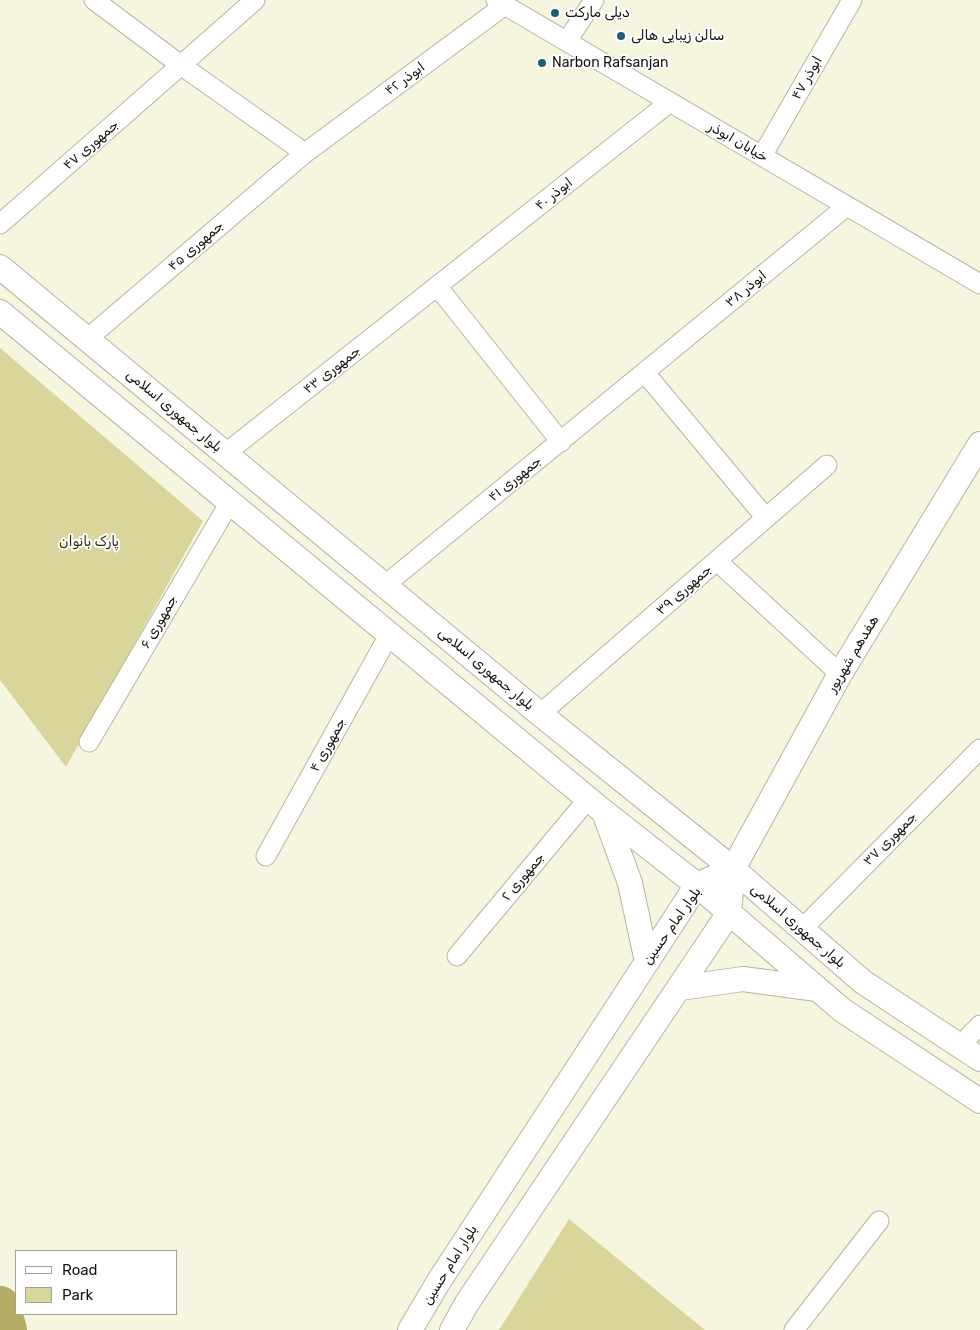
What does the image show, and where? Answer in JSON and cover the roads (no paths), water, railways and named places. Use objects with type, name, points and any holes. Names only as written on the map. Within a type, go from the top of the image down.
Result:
[{"type":"street","points":[[94,0],[182,66],[305,153]]},
{"type":"street","name":"جمهوری ۴۷","points":[[0,224],[255,0]]},
{"type":"street","points":[[567,41],[594,0]]},
{"type":"street","name":"ابوذر ۴۷","points":[[762,156],[852,0]]},
{"type":"street","name":"خیابان ابوذر","points":[[501,3],[980,284]]},
{"type":"street","name":"ابوذر ۴۲","points":[[305,153],[501,3]]},
{"type":"street","name":"ابوذر ۴۰","points":[[437,286],[670,102]]},
{"type":"street","name":"جمهوری ۴۵","points":[[87,339],[305,153]]},
{"type":"street","name":"ابوذر ۳۸","points":[[645,373],[847,206]]},
{"type":"street","name":"بلوار جمهوری اسلامی","points":[[0,267],[540,714],[732,869],[863,982],[959,1047],[980,1059]]},
{"type":"street","points":[[437,286],[561,442]]},
{"type":"street","name":"جمهوری ۴۳","points":[[226,453],[437,286]]},
{"type":"street","points":[[0,312],[596,805],[729,912],[842,1010],[980,1100]]},
{"type":"street","points":[[645,373],[766,518]]},
{"type":"street","name":"جمهوری ۴۱","points":[[385,585],[645,373]]},
{"type":"street","name":"هفدهم شهریور","points":[[732,869],[840,674],[980,444]]},
{"type":"street","name":"جمهوری ۳۹","points":[[540,714],[827,465]]},
{"type":"street","name":"جمهوری ۶","points":[[89,742],[230,502]]},
{"type":"street","points":[[717,560],[840,674]]},
{"type":"street","name":"جمهوری ۴","points":[[266,856],[390,634]]},
{"type":"street","name":"جمهوری ۳۷","points":[[801,930],[980,749]]},
{"type":"street","points":[[596,805],[630,883],[647,962]]},
{"type":"street","name":"جمهوری ۲","points":[[457,956],[596,805]]},
{"type":"street","points":[[452,1330],[467,1303],[680,988],[729,912],[732,869]]},
{"type":"street","name":"بلوار امام حسین","points":[[410,1330],[439,1281],[696,885],[732,869]]},
{"type":"street","points":[[680,988],[742,979],[817,989]]},
{"type":"street","points":[[959,1047],[980,1026]]},
{"type":"street","points":[[794,1330],[878,1221]]},
{"type":"waterway","points":[[0,1306],[7,1330]]},
{"type":"place","name":"دیلی مارکت","points":[[555,13]]},
{"type":"place","name":"سالن زیبایی هالی","points":[[621,36]]},
{"type":"place","name":"Narbon Rafsanjan","points":[[542,63]]},
{"type":"park label","name":"پارک بانوان","points":[[89,542]]}]
